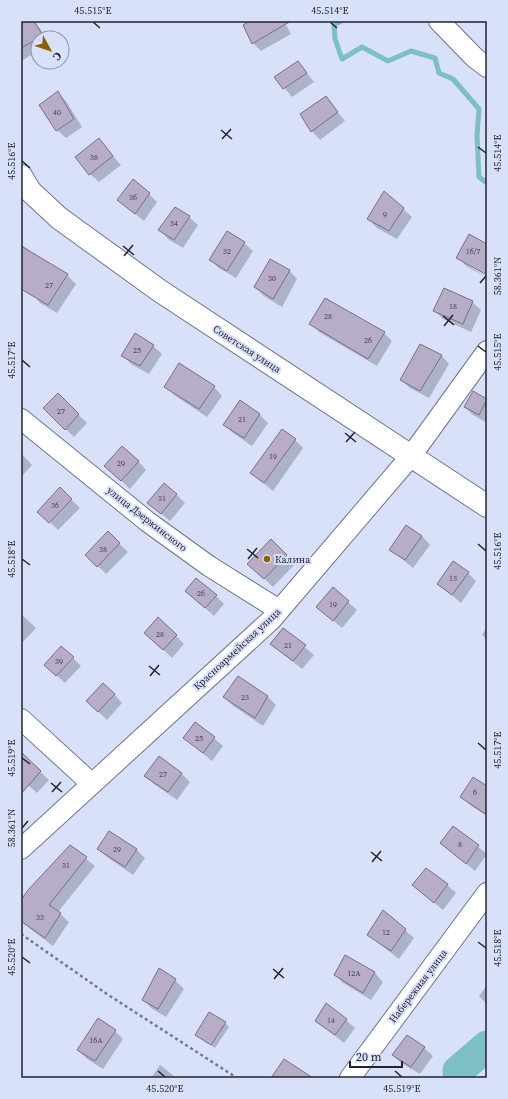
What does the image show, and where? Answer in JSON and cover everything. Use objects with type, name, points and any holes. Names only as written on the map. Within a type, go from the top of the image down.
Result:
[{"type":"street","points":[[439,21],[475,58],[487,67]]},
{"type":"street","name":"Советская улица","points":[[21,176],[30,191],[59,218],[160,291],[487,506]]},
{"type":"street","name":"Красноармейская улица","points":[[21,849],[271,620],[411,456],[487,351]]},
{"type":"street","name":"улица Дзержинского","points":[[21,419],[148,522],[209,566],[279,610]]},
{"type":"street","points":[[21,719],[92,784]]},
{"type":"street","name":"Набережная улица","points":[[350,1078],[487,893]]},
{"type":"path","points":[[21,934],[107,994],[237,1078]]},
{"type":"building","points":[[21,21],[34,21],[39,30],[30,30],[30,43],[21,48]]},
{"type":"building","points":[[250,21],[291,21],[252,44],[243,25]]},
{"type":"building","points":[[298,61],[307,73],[283,89],[274,77]]},
{"type":"building","points":[[58,91],[74,119],[56,131],[39,105]]},
{"type":"building","points":[[326,96],[338,112],[311,132],[300,114]]},
{"type":"building","points":[[99,138],[113,156],[89,175],[75,157]]},
{"type":"building","points":[[133,179],[150,193],[135,214],[117,200]]},
{"type":"building","points":[[384,191],[404,208],[389,231],[367,219]]},
{"type":"building","points":[[175,207],[190,216],[174,240],[158,230]]},
{"type":"building","points":[[227,231],[245,242],[227,271],[209,260]]},
{"type":"building","points":[[469,234],[487,244],[487,275],[456,258]]},
{"type":"building","points":[[21,246],[68,274],[48,305],[21,289]]},
{"type":"building","points":[[270,259],[290,270],[273,299],[254,287]]},
{"type":"building","points":[[444,288],[473,301],[463,324],[433,311]]},
{"type":"building","points":[[325,298],[385,332],[368,359],[309,324]]},
{"type":"building","points":[[135,333],[154,345],[140,366],[121,356]]},
{"type":"building","points":[[420,344],[442,355],[420,391],[400,380]]},
{"type":"building","points":[[179,363],[215,386],[199,409],[164,387]]},
{"type":"building","points":[[473,391],[487,399],[479,415],[464,407]]},
{"type":"building","points":[[58,393],[79,414],[65,430],[43,408]]},
{"type":"building","points":[[240,400],[260,414],[244,438],[223,425]]},
{"type":"building","points":[[282,429],[296,439],[264,483],[250,473]]},
{"type":"building","points":[[122,446],[139,461],[121,481],[104,466]]},
{"type":"building","points":[[164,483],[177,494],[161,514],[147,503]]},
{"type":"building","points":[[60,487],[72,499],[49,523],[37,512]]},
{"type":"building","points":[[406,525],[422,536],[405,560],[389,550]]},
{"type":"building","points":[[108,531],[120,543],[97,567],[85,555]]},
{"type":"building","name":"Калина","points":[[271,539],[287,555],[264,579],[247,564]]},
{"type":"building","points":[[453,561],[469,572],[452,595],[437,584]]},
{"type":"building","points":[[196,578],[217,595],[205,608],[185,591]]},
{"type":"building","points":[[333,587],[349,601],[333,621],[316,607]]},
{"type":"building","points":[[158,617],[177,635],[163,650],[144,633]]},
{"type":"building","points":[[283,628],[306,645],[293,661],[270,644]]},
{"type":"building","points":[[61,646],[74,657],[56,676],[44,665]]},
{"type":"building","points":[[238,676],[268,696],[255,718],[223,697]]},
{"type":"building","points":[[103,683],[115,694],[98,712],[86,701]]},
{"type":"building","points":[[195,722],[215,737],[203,753],[183,738]]},
{"type":"building","points":[[21,752],[41,771],[21,794]]},
{"type":"building","points":[[159,756],[182,773],[168,792],[144,776]]},
{"type":"building","points":[[473,777],[487,786],[487,815],[460,797]]},
{"type":"building","points":[[453,826],[479,845],[466,864],[440,843]]},
{"type":"building","points":[[109,831],[137,849],[125,867],[97,849]]},
{"type":"building","points":[[70,845],[87,857],[49,905],[61,913],[45,938],[21,921],[21,900],[28,890]]},
{"type":"building","points":[[426,868],[448,884],[434,903],[412,885]]},
{"type":"building","points":[[383,910],[406,929],[391,951],[367,935]]},
{"type":"building","points":[[345,955],[375,972],[363,993],[334,975]]},
{"type":"building","points":[[159,968],[176,979],[158,1009],[142,1000]]},
{"type":"building","points":[[326,1003],[347,1019],[335,1035],[315,1021]]},
{"type":"building","points":[[209,1012],[226,1022],[211,1045],[195,1035]]},
{"type":"building","points":[[98,1018],[116,1030],[95,1061],[77,1050]]},
{"type":"building","points":[[407,1035],[425,1047],[411,1067],[392,1055]]},
{"type":"building","points":[[284,1059],[313,1078],[271,1078]]},
{"type":"waterway","points":[[341,21],[334,25],[335,39],[342,59],[362,47],[388,61],[411,51],[435,58],[439,73],[453,79],[479,109],[477,136],[479,177],[487,183]]},
{"type":"waterway","points":[[458,1078],[458,1071],[487,1046]]},
{"type":"place","name":"Калина","points":[[267,559]]}]
